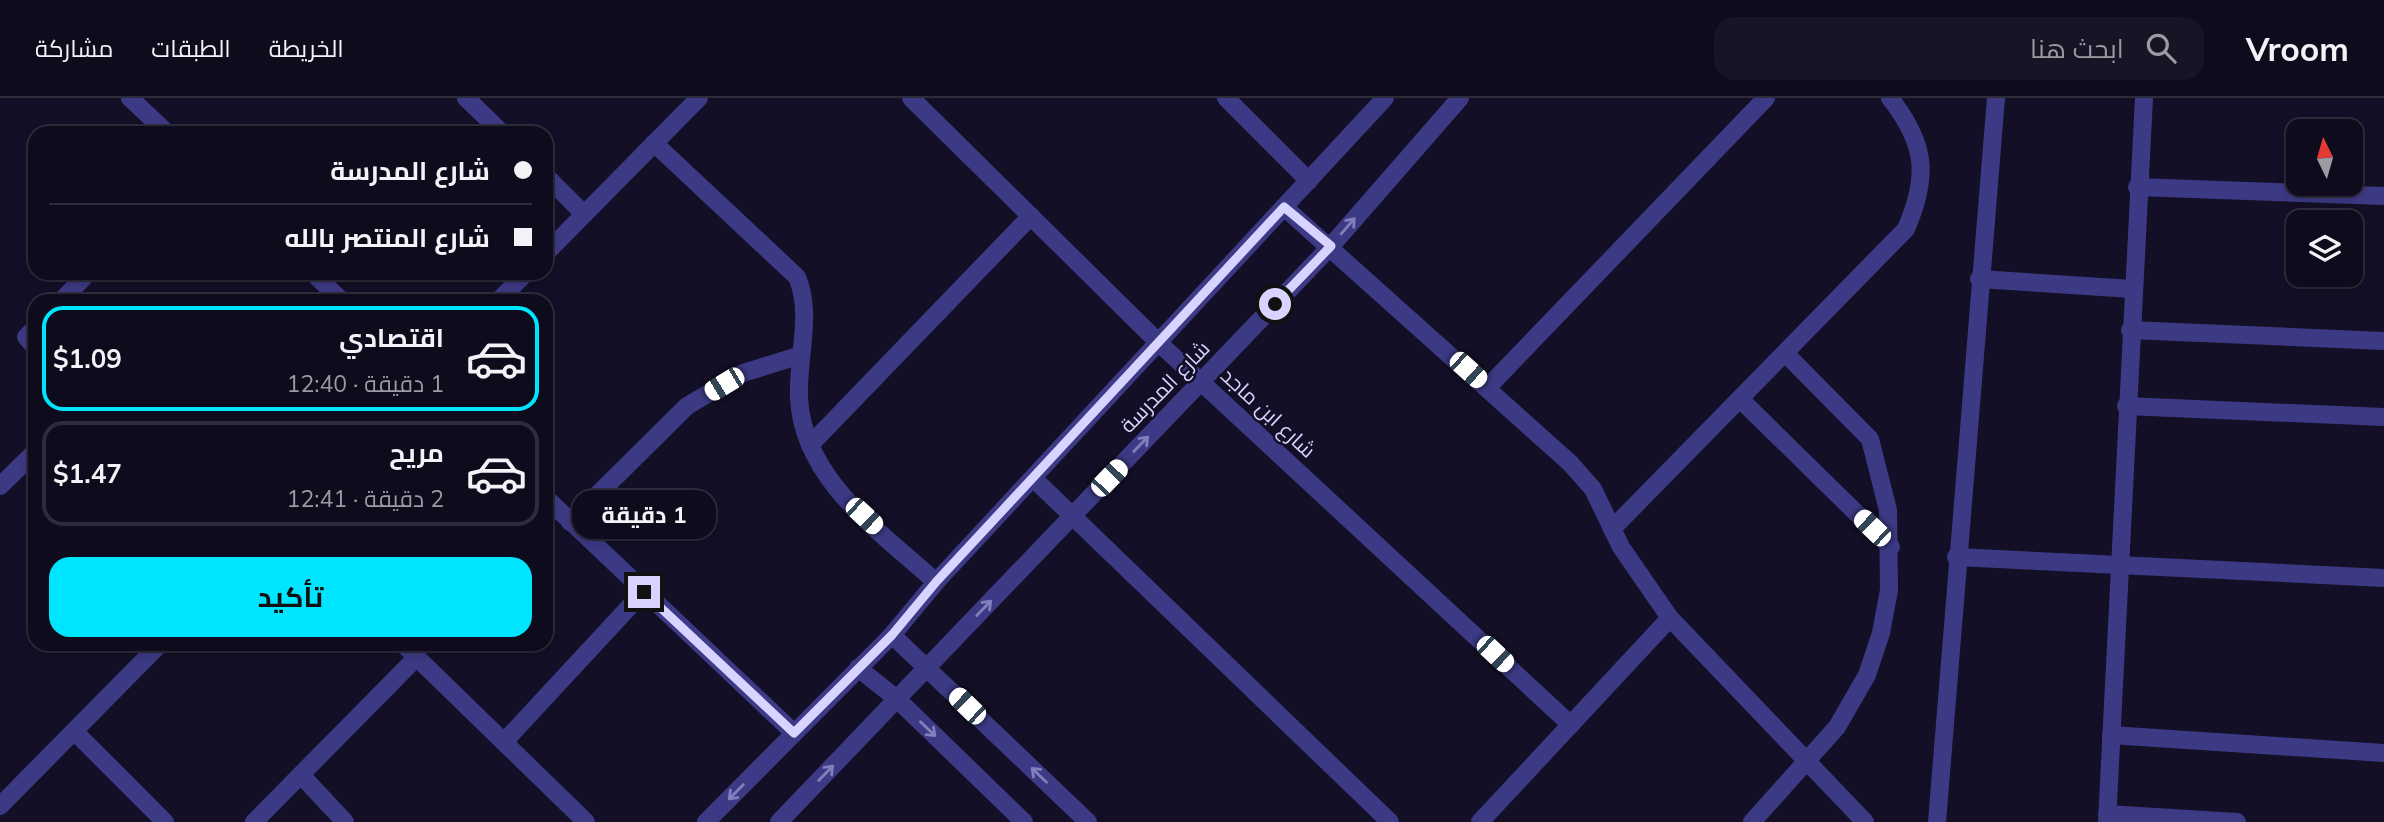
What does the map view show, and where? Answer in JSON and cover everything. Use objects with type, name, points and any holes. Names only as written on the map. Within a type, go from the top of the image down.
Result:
[{"type":"street","points":[[131,98],[160,126]]},
{"type":"street","points":[[466,98],[495,126]]},
{"type":"street","points":[[553,246],[699,98]]},
{"type":"street","name":"شارع ابن ماجد","points":[[911,98],[1159,343],[1571,725]]},
{"type":"street","points":[[1226,98],[1308,181]]},
{"type":"street","name":"شارع المدرسة","points":[[706,822],[892,635],[936,582],[1385,98]]},
{"type":"street","name":"شارع المدرسة","points":[[779,822],[1331,246],[1460,98]]},
{"type":"street","points":[[1487,388],[1766,98]]},
{"type":"street","points":[[1612,529],[1906,229],[1920,197],[1922,161],[1912,128],[1890,98]]},
{"type":"street","points":[[1937,822],[1956,557],[1996,98]]},
{"type":"street","points":[[2144,98],[2137,187],[2107,818],[2237,822]]},
{"type":"street","points":[[654,144],[797,276],[803,291],[799,400],[810,445],[825,473],[846,499],[936,582]]},
{"type":"street","points":[[553,183],[584,214]]},
{"type":"street","points":[[2137,187],[2384,196]]},
{"type":"street","points":[[1284,207],[1331,246],[1570,463],[1593,489],[1612,529],[1670,618],[1865,822]]},
{"type":"street","points":[[810,445],[1031,216]]},
{"type":"street","points":[[1979,279],[2132,289]]},
{"type":"street","points":[[68,294],[81,280]]},
{"type":"street","points":[[320,280],[335,294]]},
{"type":"street","points":[[505,294],[519,280]]},
{"type":"street","points":[[2130,330],[2384,341]]},
{"type":"street","points":[[1752,822],[1837,726],[1867,675],[1881,634],[1889,590],[1891,547],[1881,474],[1870,439],[1784,353]]},
{"type":"street","points":[[570,522],[687,406],[743,373],[801,355]]},
{"type":"street","points":[[1740,399],[1891,547]]},
{"type":"street","points":[[2126,406],[2384,417]]},
{"type":"street","points":[[0,486],[28,459]]},
{"type":"street","points":[[1034,479],[1390,822]]},
{"type":"street","points":[[553,505],[794,733]]},
{"type":"street","points":[[1956,557],[2384,578]]},
{"type":"street","points":[[504,742],[644,592]]},
{"type":"street","points":[[1480,822],[1670,618]]},
{"type":"street","points":[[892,635],[1088,822]]},
{"type":"street","points":[[0,806],[153,651]]},
{"type":"street","points":[[410,651],[586,822]]},
{"type":"street","points":[[254,822],[416,658]]},
{"type":"street","points":[[858,668],[897,699],[1024,822]]},
{"type":"street","points":[[74,731],[165,822]]},
{"type":"street","points":[[2111,735],[2384,753]]},
{"type":"street","points":[[301,775],[345,822]]},
{"type":"route","points":[[644,592],[794,733],[892,635],[936,582],[1284,207],[1331,246],[1275,304]]}]
